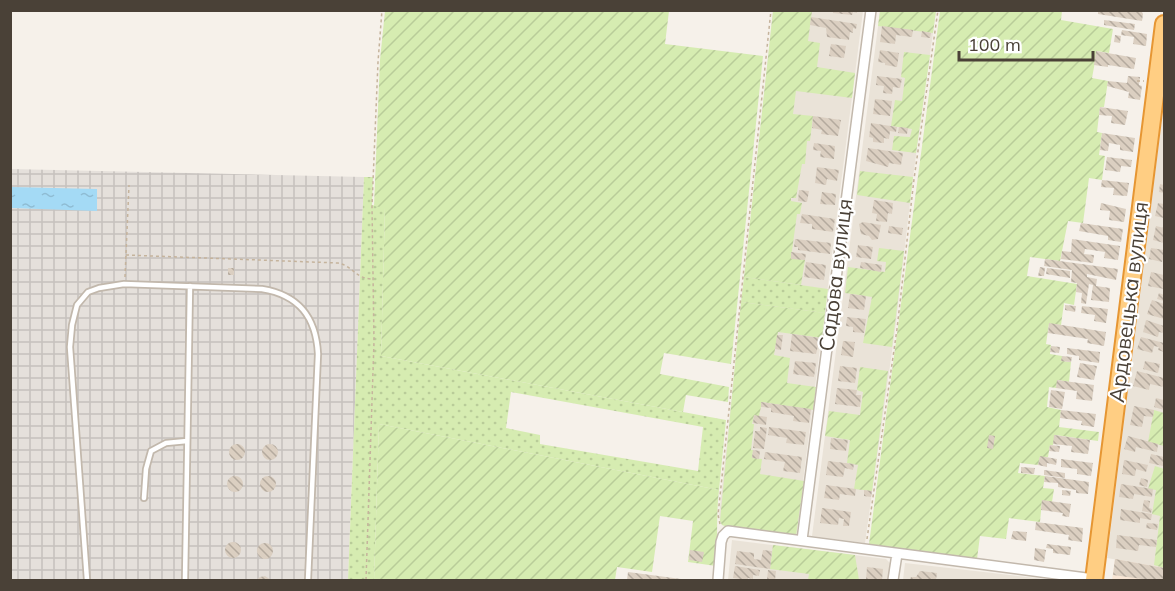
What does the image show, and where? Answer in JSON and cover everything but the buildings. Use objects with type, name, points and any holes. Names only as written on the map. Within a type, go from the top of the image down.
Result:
[{"type":"highway","name":"Ардовецька вулиця","points":[[1094,580],[1164,24]]},
{"type":"street","name":"Садова вулиця","points":[[802,540],[871,10]]},
{"type":"street","name":"Ардовецька вулиця","points":[[726,533],[732,531],[1073,579],[1094,580]]},
{"type":"street","points":[[718,580],[721,542],[726,533]]},
{"type":"street","points":[[893,580],[897,554]]},
{"type":"lane","points":[[87,580],[71,335],[74,314],[82,298],[88,292],[124,284],[274,291],[296,301],[303,309],[314,330],[318,354],[308,580]]},
{"type":"lane","points":[[185,580],[190,286]]},
{"type":"lane","points":[[144,498],[146,469],[151,451],[166,443],[187,441]]},
{"type":"path","points":[[366,580],[374,342],[373,177],[382,10]]},
{"type":"path","points":[[726,533],[720,524],[718,515],[771,10]]},
{"type":"path","points":[[866,550],[938,10]]},
{"type":"path","points":[[1137,81],[1143,81]]},
{"type":"path","points":[[124,284],[129,185]]},
{"type":"path","points":[[126,255],[338,263],[348,266],[359,277],[372,279]]},
{"type":"shaded area","points":[[773,11],[863,11],[796,536],[726,527],[720,521],[719,516]]},
{"type":"shaded area","points":[[880,11],[936,11],[865,543],[812,536]]},
{"type":"shaded area","points":[[1164,103],[1164,568],[1107,558]]},
{"type":"shaded area","points":[[11,169],[364,177],[348,580],[11,580]]},
{"type":"shaded area","points":[[732,540],[886,559],[890,563],[888,580],[728,580]]},
{"type":"shaded area","points":[[1115,559],[1164,568],[1164,580],[1112,580]]},
{"type":"shaded area","points":[[905,563],[984,572],[1053,580],[903,580]]},
{"type":"green space","points":[[385,11],[669,11],[665,44],[763,56],[731,364],[664,353],[660,374],[729,387],[728,402],[686,395],[683,412],[381,356],[385,208],[374,206],[380,60]]},
{"type":"green space","points":[[773,11],[812,11],[808,41],[820,43],[817,67],[855,73],[852,98],[796,91],[793,114],[813,116],[810,141],[807,141],[805,164],[802,164],[796,198],[791,198],[791,201],[802,203],[800,214],[797,214],[791,258],[805,260],[801,285],[744,277]]},
{"type":"green space","points":[[880,11],[936,11],[933,33],[878,26]]},
{"type":"green space","points":[[940,11],[1062,11],[1061,20],[1113,29],[1109,53],[1097,51],[1092,78],[1108,81],[1104,107],[1100,107],[1097,132],[1102,133],[1099,155],[1105,156],[1102,180],[1089,178],[1083,223],[1068,221],[1060,261],[1030,257],[1027,276],[1077,284],[1074,305],[1064,303],[1061,325],[1049,324],[1046,344],[1051,345],[1050,354],[1062,356],[1062,361],[1071,362],[1069,382],[1058,380],[1056,388],[1049,387],[1047,407],[1061,410],[1059,427],[1099,432],[1098,441],[1055,435],[1048,457],[1040,457],[1038,465],[1020,463],[1018,473],[1045,476],[1043,488],[1054,489],[1052,502],[1042,501],[1040,522],[1009,518],[1006,539],[980,536],[977,559],[872,547],[869,544]]},
{"type":"green space","points":[[904,52],[930,55],[916,153],[892,150],[894,136],[910,137],[912,129],[891,126],[895,100],[902,101],[905,78],[901,77]]},
{"type":"green space","points":[[860,171],[913,177],[910,203],[857,195]]},
{"type":"green space","points":[[364,177],[373,177],[372,205],[385,207],[381,356],[726,420],[719,490],[379,424],[374,580],[348,580]],"holes":[[[511,392],[703,427],[698,471],[540,444],[540,435],[506,428]]]},
{"type":"green space","points":[[879,248],[904,251],[892,347],[863,343],[872,297],[845,293],[848,267],[885,272],[886,262],[877,261]]},
{"type":"green space","points":[[744,277],[828,289],[825,313],[741,302]]},
{"type":"green space","points":[[741,302],[825,313],[822,338],[778,332],[774,355],[790,358],[787,383],[816,387],[813,410],[762,402],[759,416],[754,416],[752,424],[754,424],[752,458],[762,459],[760,474],[804,481],[796,536],[730,528],[722,525],[720,521]]},
{"type":"green space","points":[[860,367],[888,371],[872,491],[854,489],[858,465],[847,463],[850,440],[825,436],[829,411],[860,415],[863,392],[857,390]]},
{"type":"green space","points":[[1154,410],[1164,413],[1164,446],[1148,442]]},
{"type":"green space","points":[[379,424],[719,490],[716,566],[688,562],[693,521],[660,516],[652,572],[617,567],[615,580],[374,580]]},
{"type":"green space","points":[[1155,466],[1164,469],[1164,568],[1154,565],[1160,516],[1152,514],[1156,490],[1148,489]]},
{"type":"green space","points":[[773,545],[855,555],[859,580],[808,580],[809,574],[770,569]]},
{"type":"water","points":[[11,187],[97,189],[97,211],[11,208]]}]
